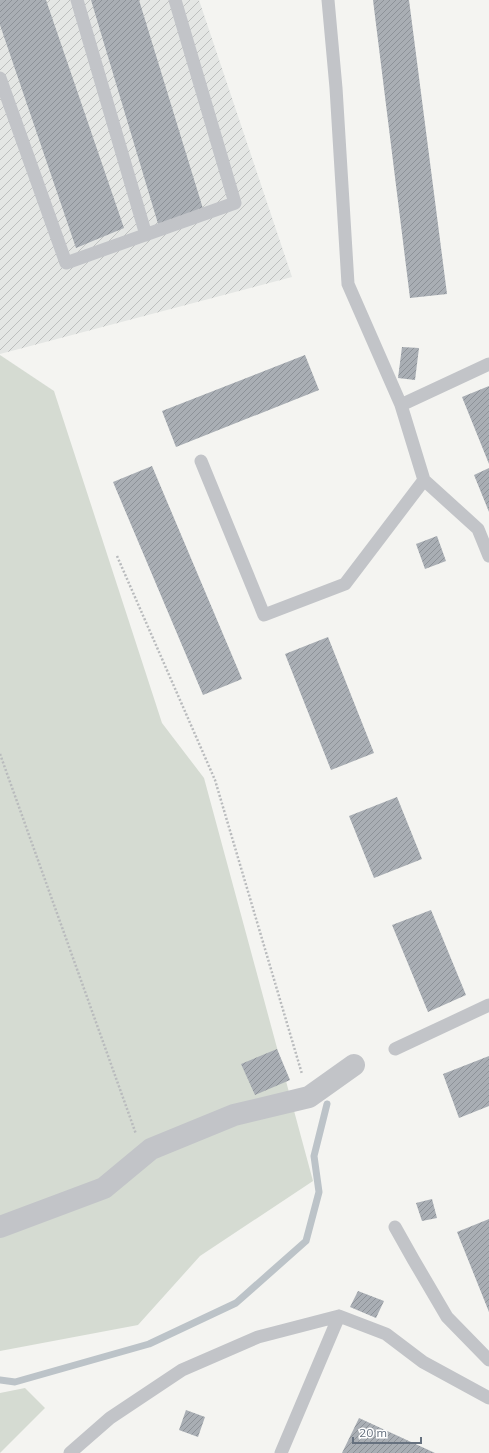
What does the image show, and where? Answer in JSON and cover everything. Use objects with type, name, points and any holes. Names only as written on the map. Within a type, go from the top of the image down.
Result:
[{"type":"street","points":[[0,1227],[104,1188],[151,1149],[234,1114],[309,1097],[354,1065]]},
{"type":"lane","points":[[76,0],[146,235]]},
{"type":"lane","points":[[0,78],[66,263],[235,203],[175,0]]},
{"type":"lane","points":[[328,0],[336,88],[348,284],[401,406],[424,480],[478,529],[489,556]]},
{"type":"lane","points":[[401,406],[489,364]]},
{"type":"lane","points":[[201,461],[264,615],[344,584],[424,480]]},
{"type":"lane","points":[[395,1049],[489,1005]]},
{"type":"lane","points":[[395,1227],[447,1317],[489,1360]]},
{"type":"lane","points":[[281,1453],[339,1316]]},
{"type":"lane","points":[[70,1453],[110,1418],[182,1370],[258,1337],[339,1316],[386,1334],[423,1362],[489,1398]]},
{"type":"path","points":[[118,556],[215,780],[309,1097]]},
{"type":"path","points":[[0,754],[143,1155]]},
{"type":"shaded area","points":[[0,0],[199,0],[292,277],[0,354]]},
{"type":"shaded area","points":[[0,355],[54,391],[162,723],[204,778],[313,1181],[200,1256],[138,1325],[0,1351]]},
{"type":"shaded area","points":[[25,1388],[45,1408],[0,1453],[0,1393]]},
{"type":"building","points":[[0,0],[46,0],[124,228],[76,248],[0,25]]},
{"type":"building","points":[[91,0],[139,0],[204,212],[159,227]]},
{"type":"building","points":[[373,0],[409,0],[447,294],[410,298]]},
{"type":"building","points":[[402,347],[419,348],[415,380],[398,378]]},
{"type":"building","points":[[305,355],[319,390],[176,447],[162,411]]},
{"type":"building","points":[[489,386],[489,464],[462,397]]},
{"type":"building","points":[[152,466],[242,679],[203,695],[113,482]]},
{"type":"building","points":[[489,468],[489,512],[474,475]]},
{"type":"building","points":[[437,536],[446,561],[425,569],[416,544]]},
{"type":"building","points":[[328,637],[374,753],[331,770],[285,654]]},
{"type":"building","points":[[397,797],[422,859],[374,878],[349,816]]},
{"type":"building","points":[[431,910],[466,995],[428,1012],[392,925]]},
{"type":"building","points":[[277,1049],[290,1080],[255,1095],[241,1064]]},
{"type":"building","points":[[489,1056],[489,1106],[459,1118],[443,1074]]},
{"type":"building","points":[[432,1199],[437,1218],[422,1221],[416,1203]]},
{"type":"building","points":[[489,1219],[489,1312],[457,1232]]},
{"type":"building","points":[[358,1291],[384,1301],[376,1318],[350,1307]]},
{"type":"building","points":[[186,1410],[205,1417],[198,1437],[179,1430]]},
{"type":"building","points":[[359,1418],[435,1453],[342,1453]]},
{"type":"waterway","points":[[0,1380],[15,1382],[149,1344],[236,1303],[306,1241],[319,1192],[314,1156],[327,1104]]}]
